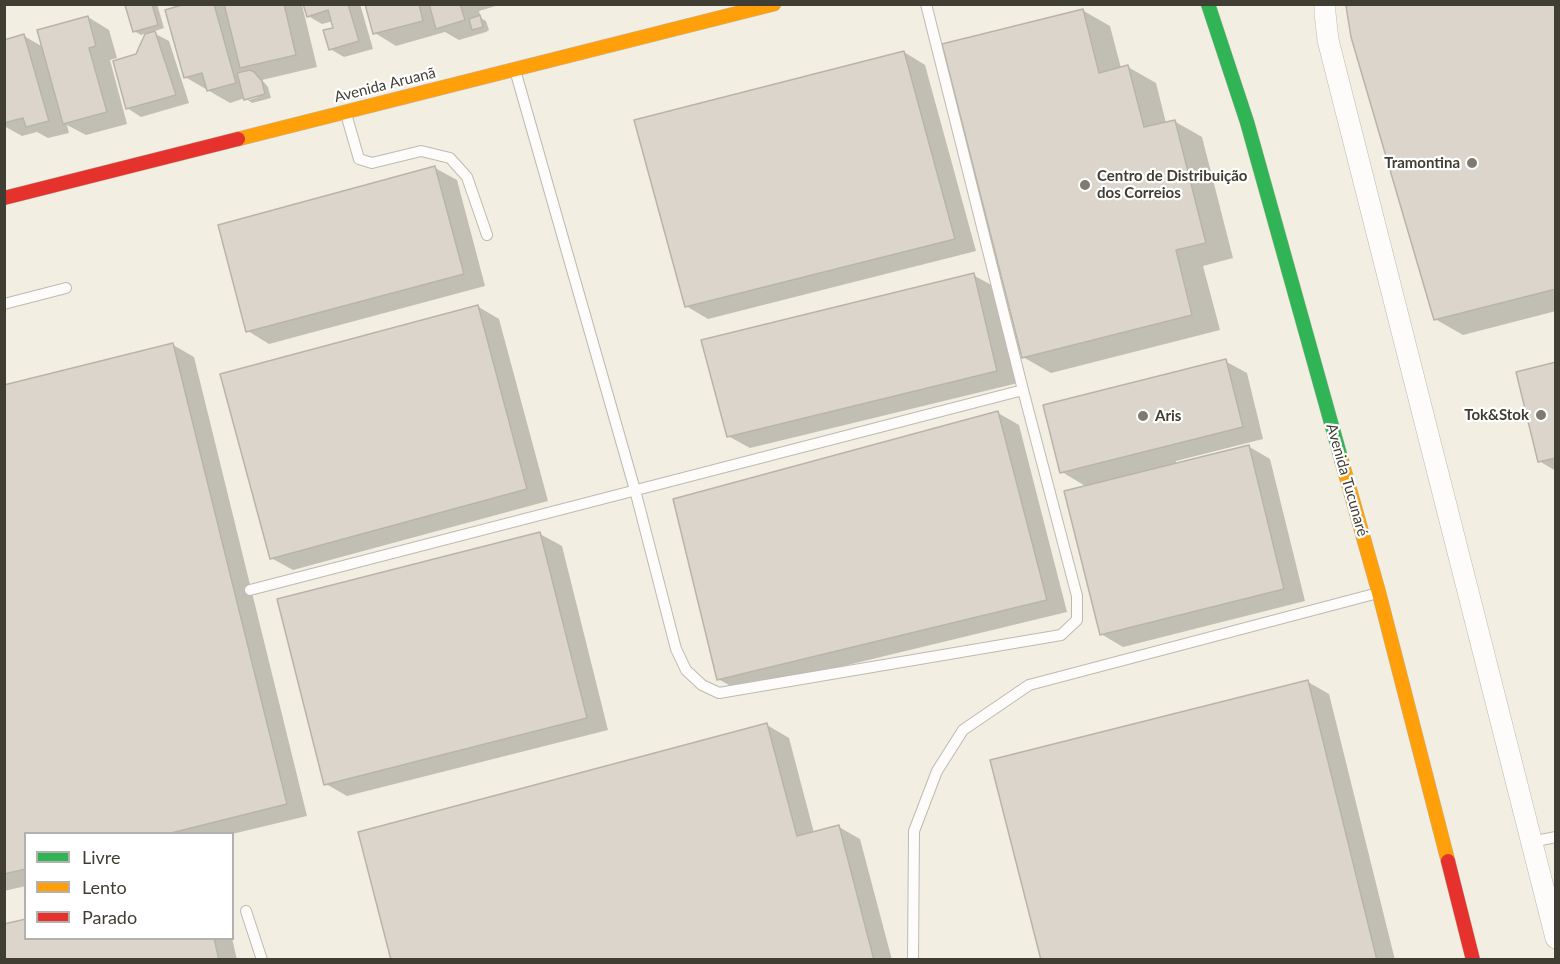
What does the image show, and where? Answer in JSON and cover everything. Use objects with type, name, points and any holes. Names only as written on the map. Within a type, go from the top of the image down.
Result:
[{"type":"street","name":"Avenida Aruanã","points":[[4,198],[774,4]]},
{"type":"street","name":"Avenida Tucunaré","points":[[1208,4],[1247,122],[1378,593],[1473,960]]},
{"type":"street","points":[[1325,4],[1331,52],[1556,938]]},
{"type":"lane","points":[[515,69],[635,490],[676,649],[686,670],[702,685],[719,693],[1061,635],[1077,620],[1077,596],[926,4]]},
{"type":"lane","points":[[346,112],[359,159],[372,163],[421,151],[450,158],[467,177],[487,235]]},
{"type":"lane","points":[[4,304],[66,288]]},
{"type":"lane","points":[[250,590],[1023,390]]},
{"type":"lane","points":[[913,960],[914,831],[937,771],[963,730],[1029,685],[1378,593]]},
{"type":"lane","points":[[1531,842],[1556,837]]},
{"type":"lane","points":[[246,911],[262,960]]},
{"type":"building","points":[[152,4],[158,25],[133,32],[125,5]]},
{"type":"building","points":[[185,4],[214,4],[236,83],[207,91],[202,73],[184,78],[165,10]]},
{"type":"building","points":[[224,4],[284,4],[296,55],[240,68]]},
{"type":"building","points":[[303,4],[348,4],[359,41],[329,50],[323,30],[333,28],[328,10],[307,17]]},
{"type":"building","points":[[365,4],[419,4],[423,21],[373,34]]},
{"type":"building","points":[[429,4],[460,4],[465,20],[436,29]]},
{"type":"building","name":"Tramontina","points":[[1353,4],[1556,4],[1556,289],[1434,320],[1351,37],[1346,6]]},
{"type":"building","name":"Centro de Distribuição dos Correios","points":[[1083,9],[1099,73],[1128,65],[1144,127],[1175,120],[1206,243],[1176,250],[1192,315],[1022,358],[942,44]]},
{"type":"building","points":[[480,15],[483,27],[472,30],[469,19]]},
{"type":"building","points":[[88,16],[96,46],[89,48],[107,112],[63,124],[37,30]]},
{"type":"building","points":[[155,31],[176,95],[126,109],[113,61],[136,54],[145,34]]},
{"type":"building","points":[[24,34],[49,121],[26,127],[23,118],[4,123],[4,40]]},
{"type":"building","points":[[904,51],[955,239],[685,307],[634,120]]},
{"type":"building","points":[[250,70],[262,81],[265,94],[244,100],[237,73]]},
{"type":"building","points":[[435,166],[464,274],[246,332],[218,225]]},
{"type":"building","points":[[974,273],[997,371],[727,437],[701,340]]},
{"type":"building","points":[[478,305],[527,489],[270,559],[220,374]]},
{"type":"building","points":[[173,343],[287,804],[175,832],[24,832],[24,869],[4,874],[4,385]]},
{"type":"building","name":"Aris","points":[[1226,359],[1243,427],[1060,473],[1043,405]]},
{"type":"building","name":"Tok&Stok","points":[[1556,362],[1556,458],[1538,462],[1516,372]]},
{"type":"building","points":[[998,411],[1047,600],[717,680],[673,499]]},
{"type":"building","points":[[1249,445],[1284,589],[1100,635],[1064,491]]},
{"type":"building","points":[[540,532],[587,718],[324,785],[277,599]]},
{"type":"building","points":[[1308,680],[1377,960],[1041,960],[990,760]]},
{"type":"building","points":[[767,723],[797,836],[839,825],[874,960],[391,960],[358,832]]},
{"type":"building","points":[[24,919],[24,940],[214,940],[219,960],[4,960],[4,924]]},
{"type":"traffic: fast","points":[[1208,4],[1247,122],[1342,462]]},
{"type":"traffic: slow","points":[[238,139],[774,4]]},
{"type":"traffic: slow","points":[[1342,462],[1379,593],[1448,861]]},
{"type":"traffic: jam","points":[[4,198],[238,139]]},
{"type":"traffic: jam","points":[[1448,861],[1473,960]]},
{"type":"place","name":"Tramontina","points":[[1472,163]]},
{"type":"place","name":"Centro de Distribuição dos Correios","points":[[1085,185]]},
{"type":"place","name":"Tok&Stok","points":[[1541,415]]},
{"type":"place","name":"Aris","points":[[1143,416]]}]
